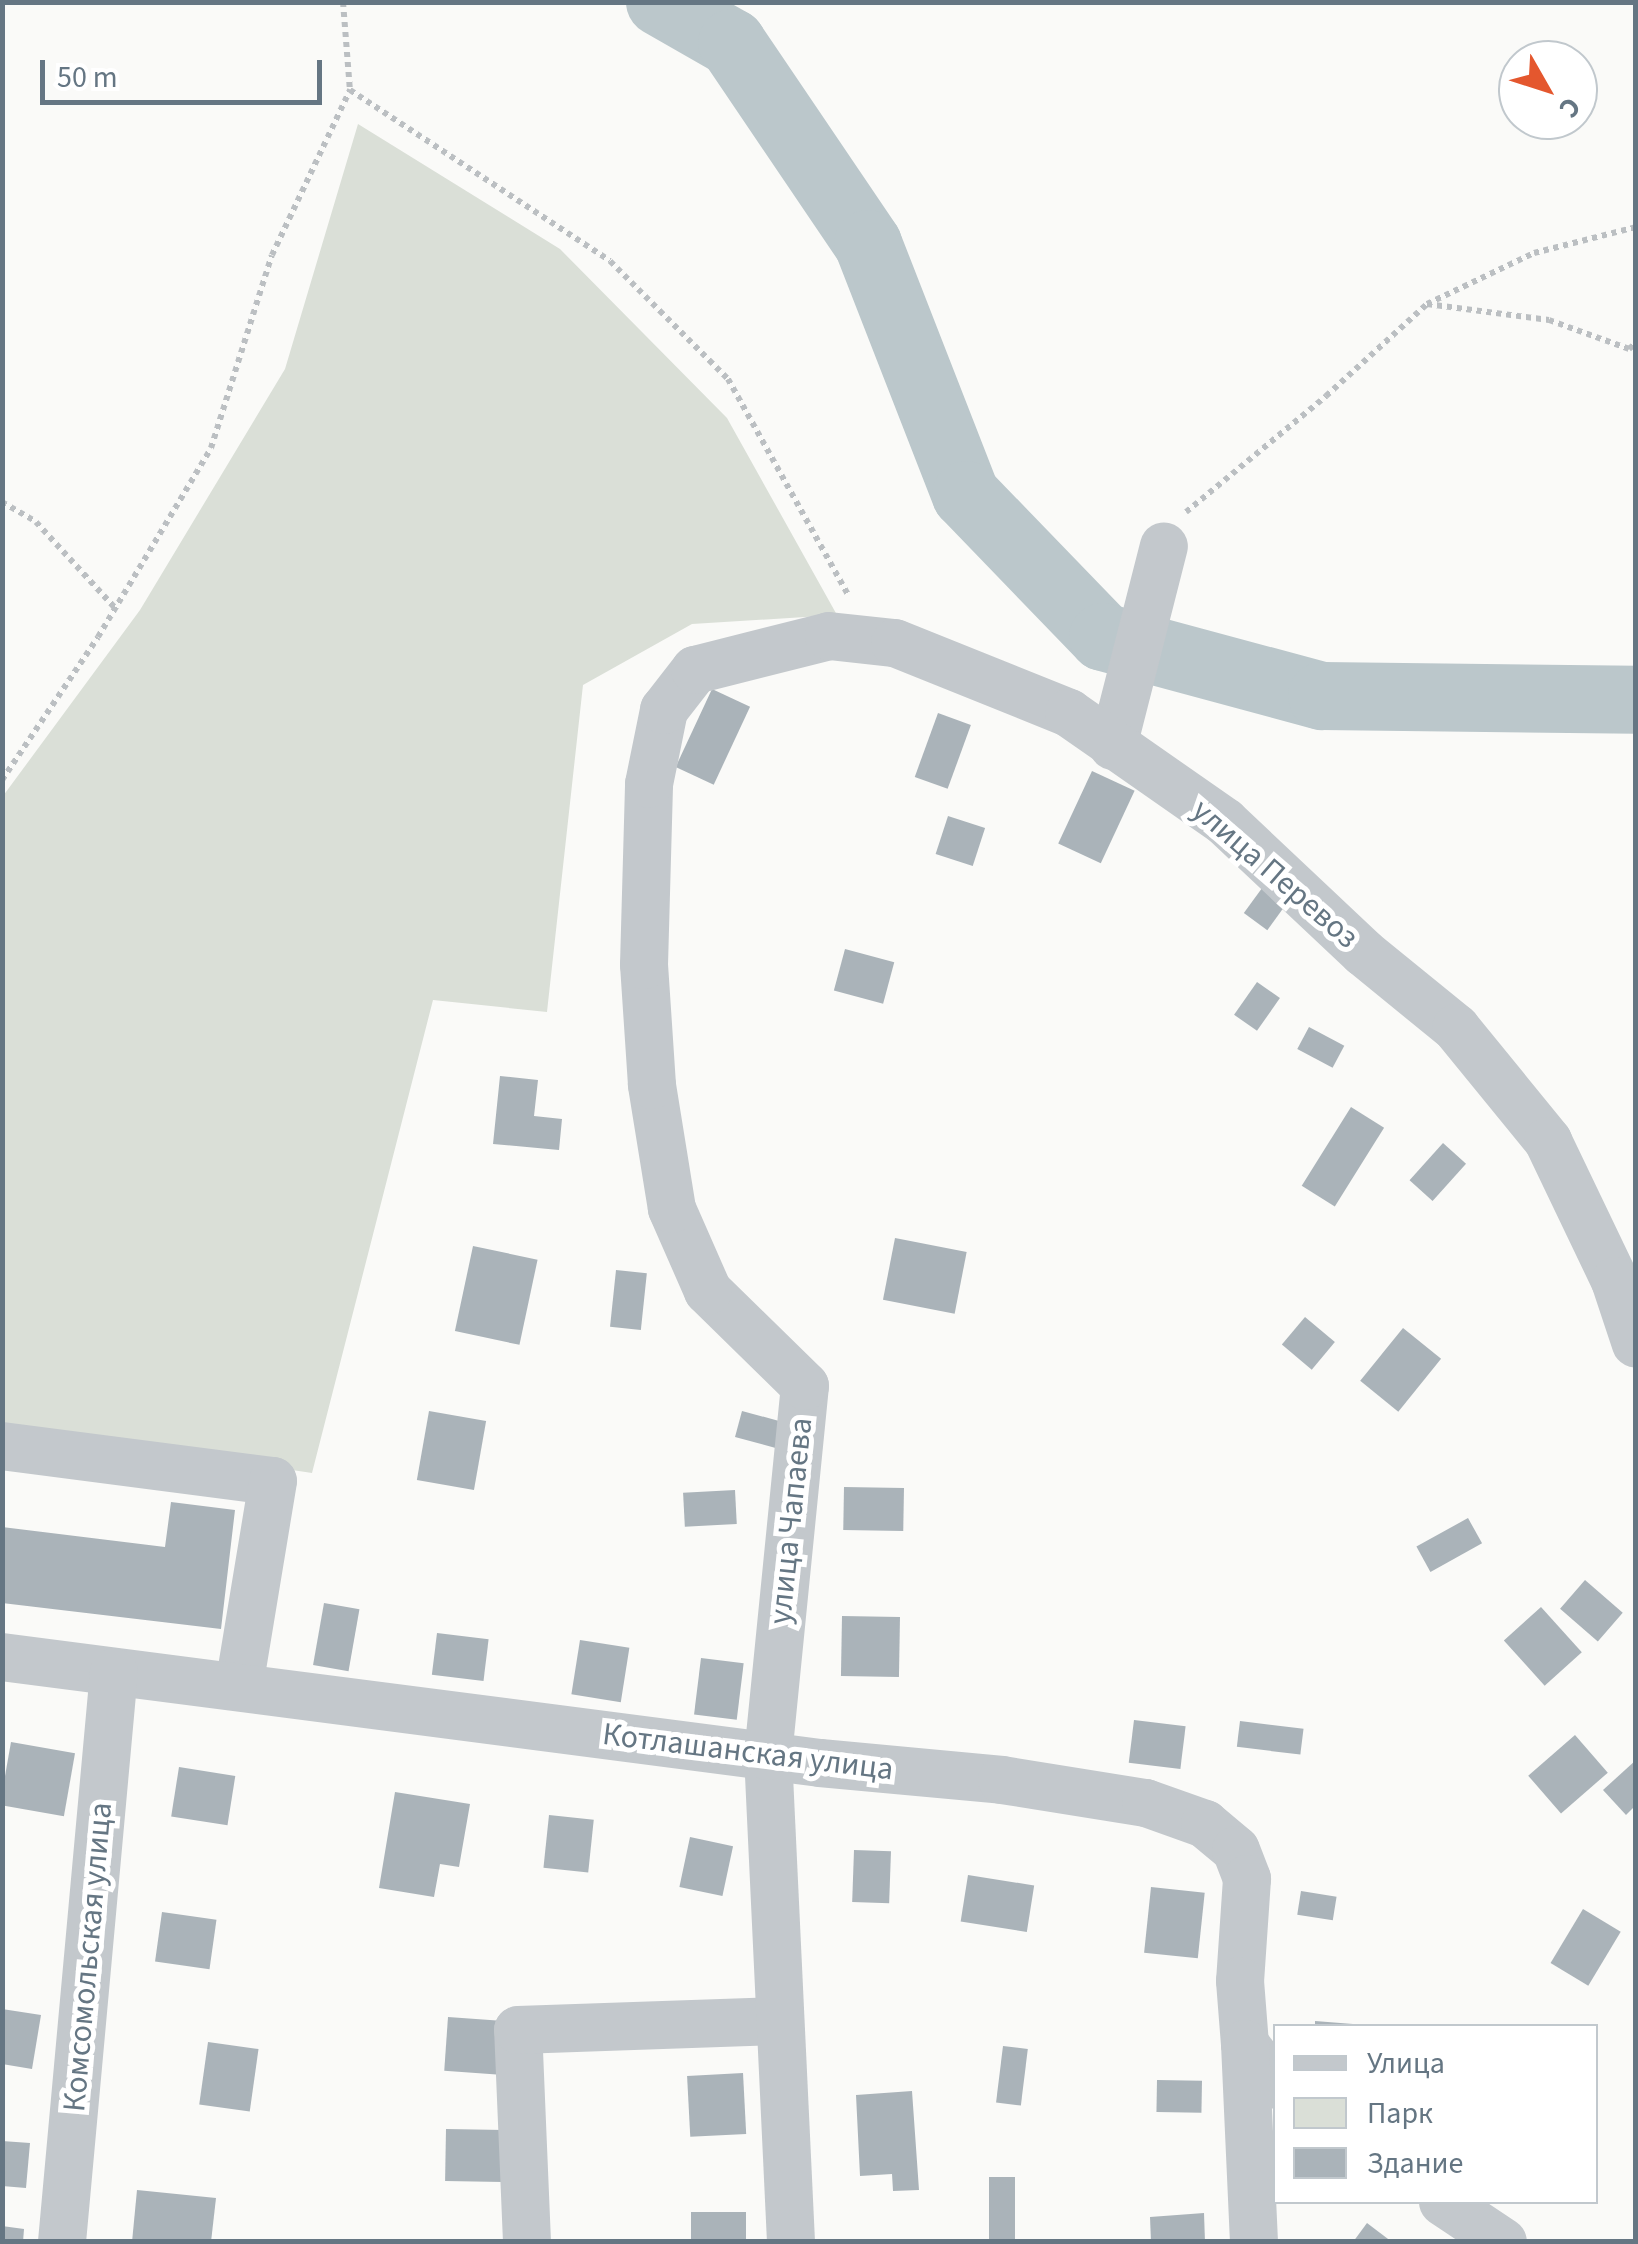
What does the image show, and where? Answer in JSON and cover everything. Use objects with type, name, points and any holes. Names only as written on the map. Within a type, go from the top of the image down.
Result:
[{"type":"street","points":[[1117,730],[1164,546]]},
{"type":"street","name":"улица Перевоз","points":[[742,657],[829,636],[895,643],[1117,730],[1225,822],[1364,953],[1456,1028],[1548,1141],[1615,1281],[1636,1344]]},
{"type":"street","name":"улица Чапаева","points":[[742,657],[695,670],[664,710],[649,784],[644,965],[652,1084],[672,1210],[708,1291],[805,1386],[768,1756],[791,2242]]},
{"type":"street","points":[[2,1446],[273,1481],[239,1686]]},
{"type":"street","name":"Котлашанская улица","points":[[2,1657],[768,1756],[1020,1782],[1146,1802],[1205,1824],[1236,1850],[1246,1879],[1240,1981],[1254,2242]]},
{"type":"street","name":"Комсомольская улица","points":[[62,2242],[114,1672]]},
{"type":"street","points":[[526,2242],[518,2030],[780,2021]]},
{"type":"street","points":[[1245,2044],[1273,2081]]},
{"type":"street","points":[[1446,2204],[1503,2242]]},
{"type":"path","points":[[2,780],[115,608],[211,448],[272,255],[350,90],[343,2]]},
{"type":"path","points":[[350,90],[610,261],[728,379],[874,641]]},
{"type":"path","points":[[1164,546],[1188,509],[1326,396],[1427,304],[1534,253],[1636,227]]},
{"type":"path","points":[[1427,304],[1549,320],[1628,349],[1636,343]]},
{"type":"path","points":[[2,502],[36,522],[115,608]]},
{"type":"green space","points":[[358,124],[560,249],[727,418],[837,615],[692,624],[583,685],[547,1012],[433,1000],[312,1473],[3,1427],[3,796],[140,610],[285,369]]},
{"type":"building","points":[[712,689],[750,707],[714,785],[676,767]]},
{"type":"building","points":[[938,713],[971,725],[948,789],[915,777]]},
{"type":"building","points":[[1092,771],[1135,791],[1101,863],[1058,844]]},
{"type":"building","points":[[948,816],[985,828],[973,866],[936,854]]},
{"type":"building","points":[[1265,884],[1288,901],[1267,930],[1244,913]]},
{"type":"building","points":[[845,949],[894,962],[883,1004],[834,991]]},
{"type":"building","points":[[1257,982],[1280,998],[1257,1031],[1234,1015]]},
{"type":"building","points":[[1309,1027],[1344,1046],[1333,1068],[1297,1049]]},
{"type":"building","points":[[500,1076],[538,1080],[534,1116],[562,1119],[559,1150],[493,1144]]},
{"type":"building","points":[[1351,1107],[1384,1128],[1335,1207],[1302,1186]]},
{"type":"building","points":[[1443,1143],[1466,1164],[1433,1201],[1410,1180]]},
{"type":"building","points":[[895,1238],[967,1252],[955,1314],[883,1300]]},
{"type":"building","points":[[473,1246],[538,1260],[519,1345],[455,1331]]},
{"type":"building","points":[[616,1270],[647,1273],[641,1330],[610,1327]]},
{"type":"building","points":[[1305,1317],[1335,1342],[1312,1370],[1282,1345]]},
{"type":"building","points":[[1403,1328],[1441,1359],[1398,1412],[1360,1381]]},
{"type":"building","points":[[429,1411],[486,1421],[474,1490],[417,1480]]},
{"type":"building","points":[[742,1411],[784,1422],[777,1448],[735,1437]]},
{"type":"building","points":[[844,1487],[904,1488],[903,1531],[843,1530]]},
{"type":"building","points":[[735,1490],[737,1524],[685,1527],[683,1493]]},
{"type":"building","points":[[171,1502],[235,1510],[221,1629],[2,1603],[2,1527],[165,1547]]},
{"type":"building","points":[[1468,1518],[1482,1543],[1430,1572],[1416,1547]]},
{"type":"building","points":[[1585,1580],[1623,1613],[1598,1641],[1560,1609]]},
{"type":"building","points":[[324,1603],[359,1609],[349,1671],[313,1665]]},
{"type":"building","points":[[1541,1607],[1582,1652],[1545,1686],[1504,1640]]},
{"type":"building","points":[[842,1616],[900,1617],[899,1677],[841,1676]]},
{"type":"building","points":[[437,1633],[489,1639],[483,1681],[432,1675]]},
{"type":"building","points":[[580,1640],[629,1648],[621,1702],[571,1694]]},
{"type":"building","points":[[701,1658],[744,1663],[737,1720],[694,1715]]},
{"type":"building","points":[[1134,1720],[1186,1726],[1180,1769],[1129,1763]]},
{"type":"building","points":[[1240,1721],[1304,1729],[1300,1755],[1237,1747]]},
{"type":"building","points":[[1575,1735],[1608,1773],[1561,1813],[1528,1776]]},
{"type":"building","points":[[11,1742],[75,1753],[64,1816],[2,1805]]},
{"type":"building","points":[[1636,1760],[1636,1805],[1626,1815],[1603,1790]]},
{"type":"building","points":[[179,1767],[235,1776],[227,1825],[171,1816]]},
{"type":"building","points":[[395,1792],[470,1804],[459,1867],[440,1864],[434,1897],[379,1888]]},
{"type":"building","points":[[549,1815],[594,1820],[588,1872],[543,1868]]},
{"type":"building","points":[[690,1837],[733,1846],[722,1896],[679,1887]]},
{"type":"building","points":[[854,1850],[891,1851],[889,1903],[852,1902]]},
{"type":"building","points":[[968,1875],[1034,1885],[1027,1932],[961,1921]]},
{"type":"building","points":[[1151,1887],[1205,1893],[1198,1958],[1144,1953]]},
{"type":"building","points":[[1301,1891],[1337,1897],[1333,1920],[1297,1915]]},
{"type":"building","points":[[1583,1909],[1621,1932],[1588,1986],[1551,1963]]},
{"type":"building","points":[[162,1912],[216,1920],[210,1969],[155,1962]]},
{"type":"building","points":[[2,2009],[41,2015],[32,2069],[2,2064]]},
{"type":"building","points":[[448,2017],[504,2021],[500,2075],[444,2071]]},
{"type":"building","points":[[208,2042],[259,2049],[250,2111],[199,2104]]},
{"type":"building","points":[[1003,2046],[1028,2049],[1021,2106],[996,2103]]},
{"type":"building","points":[[743,2073],[746,2134],[690,2137],[687,2076]]},
{"type":"building","points":[[1157,2080],[1202,2081],[1201,2113],[1156,2112]]},
{"type":"building","points":[[912,2091],[919,2190],[893,2191],[892,2174],[860,2176],[856,2095]]},
{"type":"building","points":[[446,2129],[504,2130],[503,2182],[445,2181]]},
{"type":"building","points":[[2,2141],[30,2143],[26,2188],[2,2186]]},
{"type":"building","points":[[989,2177],[1015,2177],[1015,2242],[989,2242]]},
{"type":"building","points":[[137,2190],[216,2198],[211,2242],[132,2242]]},
{"type":"building","points":[[691,2212],[746,2212],[746,2242],[691,2242]]},
{"type":"building","points":[[1204,2213],[1205,2242],[1151,2242],[1150,2217]]},
{"type":"building","points":[[1367,2223],[1392,2242],[1353,2242]]},
{"type":"building","points":[[2,2226],[24,2229],[23,2242],[2,2242]]},
{"type":"waterway","points":[[660,2],[732,43],[868,244],[966,495],[1103,637],[1322,696],[1636,700]]}]
